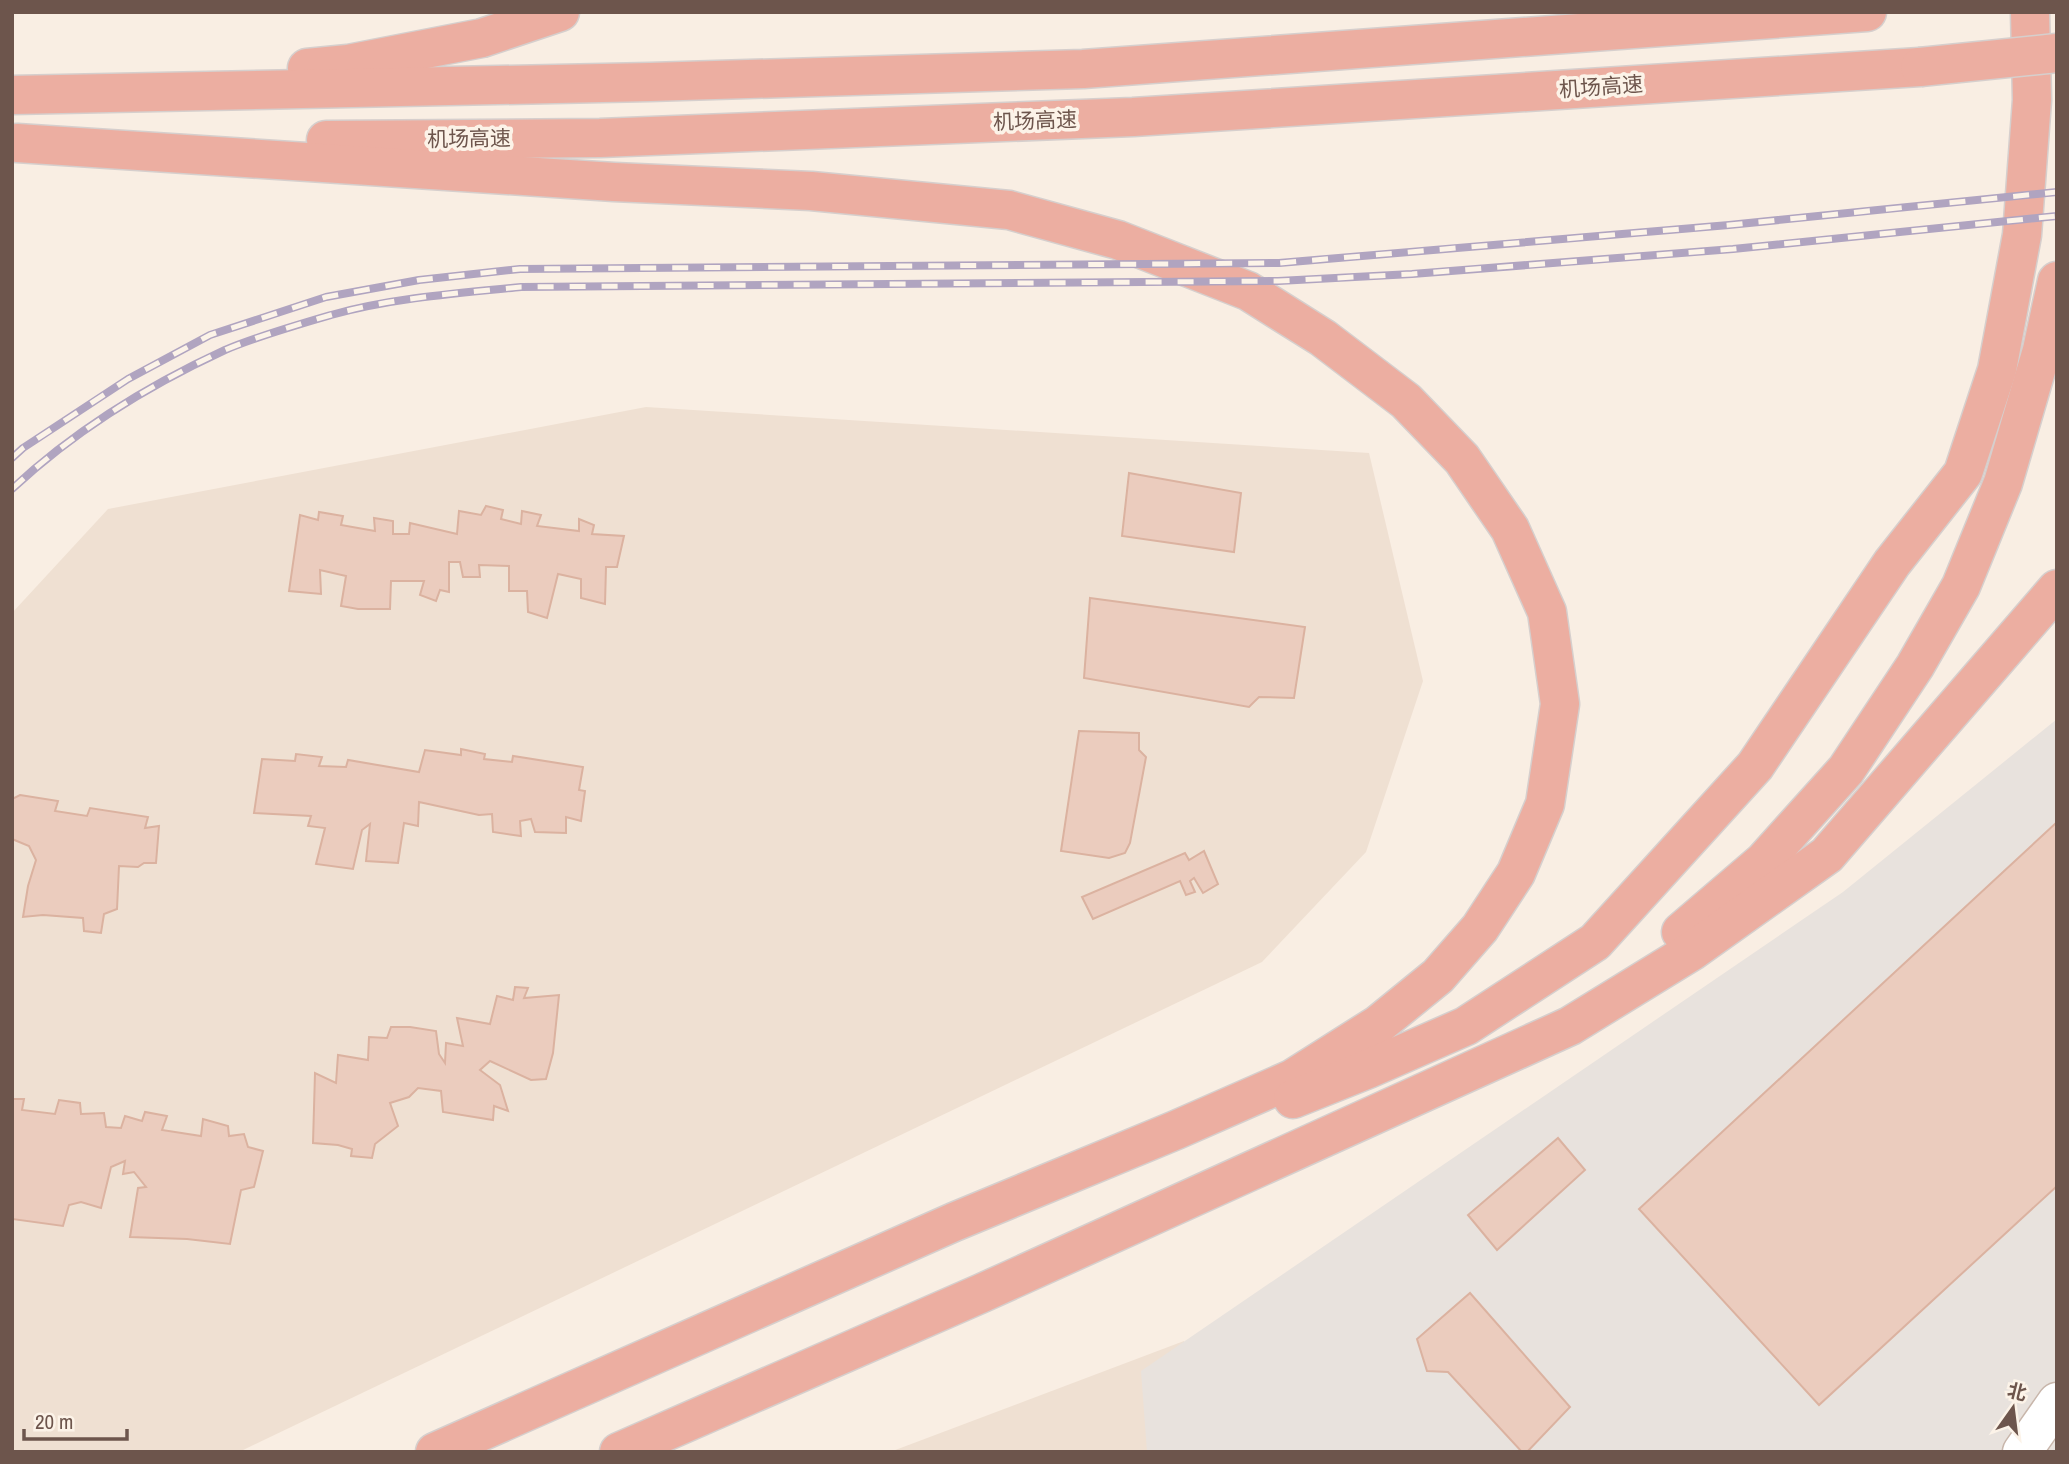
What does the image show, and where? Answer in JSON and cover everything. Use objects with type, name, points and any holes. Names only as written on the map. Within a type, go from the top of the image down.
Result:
[{"type":"highway","points":[[59,96],[348,64],[482,38],[560,12]]},
{"type":"highway","points":[[12,95],[650,82],[1083,68],[1867,12]]},
{"type":"highway","points":[[1176,1130],[1285,1102],[1466,1026],[1595,942],[1755,766],[1892,563],[1963,473],[1997,370],[2022,235],[2032,100],[2030,12]]},
{"type":"highway","name":"机场高速","points":[[15,143],[600,138],[1133,117],[1920,67],[2057,53]]},
{"type":"highway","points":[[15,143],[614,182],[811,191],[1009,210],[1118,240],[1248,291],[1323,338],[1406,401],[1462,459],[1510,529],[1547,612],[1560,704],[1545,804],[1516,873],[1480,928],[1438,976],[1379,1024],[1292,1079],[954,1222],[435,1452]]},
{"type":"highway","points":[[1570,1026],[1764,861],[1846,770],[1915,666],[1961,586],[2003,483],[2042,350],[2057,281]]},
{"type":"highway","points":[[619,1452],[982,1293],[1570,1026],[1692,951],[1827,855],[2057,589]]},
{"type":"street","points":[[2022,1452],[2057,1402]]},
{"type":"shaded area","points":[[646,407],[1369,453],[1423,681],[1366,852],[1262,962],[239,1452],[12,1452],[12,613],[108,509]]},
{"type":"shaded area","points":[[2057,719],[2057,1452],[1147,1452],[1141,1371],[1843,892]]},
{"type":"shaded area","points":[[1184,1341],[1185,1452],[890,1452]]},
{"type":"building","points":[[1129,473],[1241,493],[1234,552],[1122,536]]},
{"type":"building","points":[[486,506],[503,510],[501,519],[521,524],[522,511],[541,515],[537,526],[579,531],[579,519],[594,525],[592,534],[624,536],[617,567],[606,567],[605,604],[581,598],[581,579],[558,574],[547,618],[528,612],[527,591],[509,591],[509,566],[479,565],[480,577],[463,577],[460,562],[449,562],[449,592],[440,590],[436,601],[420,595],[424,581],[391,581],[390,609],[341,606],[346,576],[320,570],[321,594],[289,591],[300,515],[318,520],[319,512],[343,516],[341,525],[375,531],[374,518],[393,521],[393,534],[409,534],[410,523],[457,534],[459,511],[481,515]]},
{"type":"building","points":[[1090,598],[1305,627],[1294,698],[1259,697],[1249,707],[1084,678]]},
{"type":"building","points":[[1079,731],[1139,733],[1139,750],[1146,757],[1130,843],[1125,853],[1109,858],[1061,851]]},
{"type":"building","points":[[461,749],[485,754],[484,759],[512,762],[513,756],[583,767],[579,790],[585,791],[581,821],[566,817],[566,833],[535,832],[531,819],[520,821],[521,836],[493,832],[492,814],[479,815],[419,802],[418,826],[404,823],[398,863],[366,861],[370,824],[362,830],[353,869],[316,864],[325,828],[308,826],[311,816],[254,813],[262,759],[295,761],[296,754],[322,757],[319,766],[346,767],[348,760],[419,772],[425,750],[461,755]]},
{"type":"building","points":[[20,795],[58,801],[55,811],[87,816],[90,808],[148,817],[145,828],[159,826],[156,863],[144,863],[138,867],[119,866],[117,909],[104,914],[101,933],[84,931],[83,918],[43,915],[23,917],[36,860],[29,846],[12,839],[12,799]]},
{"type":"building","points":[[2057,822],[2057,1186],[1819,1405],[1639,1209]]},
{"type":"building","points":[[1204,851],[1218,884],[1203,893],[1194,878],[1190,881],[1195,892],[1186,895],[1180,881],[1093,919],[1082,897],[1185,853],[1189,860]]},
{"type":"building","points":[[515,987],[528,988],[524,998],[559,995],[553,1053],[546,1079],[531,1080],[490,1061],[480,1070],[500,1085],[508,1111],[494,1106],[493,1120],[443,1112],[441,1091],[418,1088],[409,1097],[390,1103],[398,1126],[375,1144],[372,1158],[351,1156],[352,1149],[338,1145],[313,1143],[315,1073],[336,1083],[338,1055],[368,1060],[369,1037],[387,1038],[391,1027],[410,1027],[436,1031],[439,1054],[445,1063],[446,1043],[463,1046],[457,1018],[490,1024],[497,996],[513,1000]]},
{"type":"building","points":[[12,1099],[24,1099],[22,1110],[55,1114],[59,1100],[80,1103],[81,1114],[104,1113],[106,1127],[121,1128],[125,1116],[142,1121],[145,1112],[167,1116],[162,1130],[201,1136],[203,1119],[228,1126],[229,1136],[244,1134],[248,1147],[263,1151],[254,1187],[241,1190],[230,1244],[130,1237],[138,1188],[146,1187],[134,1172],[123,1174],[125,1161],[111,1167],[101,1208],[81,1202],[69,1205],[63,1226],[12,1219]]},
{"type":"building","points":[[1558,1138],[1585,1170],[1497,1250],[1468,1215]]},
{"type":"building","points":[[1470,1293],[1570,1407],[1527,1452],[1522,1452],[1448,1372],[1427,1371],[1417,1339]]},
{"type":"railway","points":[[12,458],[128,379],[210,335],[326,297],[419,280],[520,269],[1279,263],[1729,225],[2057,192]]},
{"type":"railway","points":[[12,489],[60,448],[113,411],[168,378],[225,350],[331,315],[377,304],[425,297],[521,287],[1278,281],[1412,274],[1733,249],[2057,216]]}]
